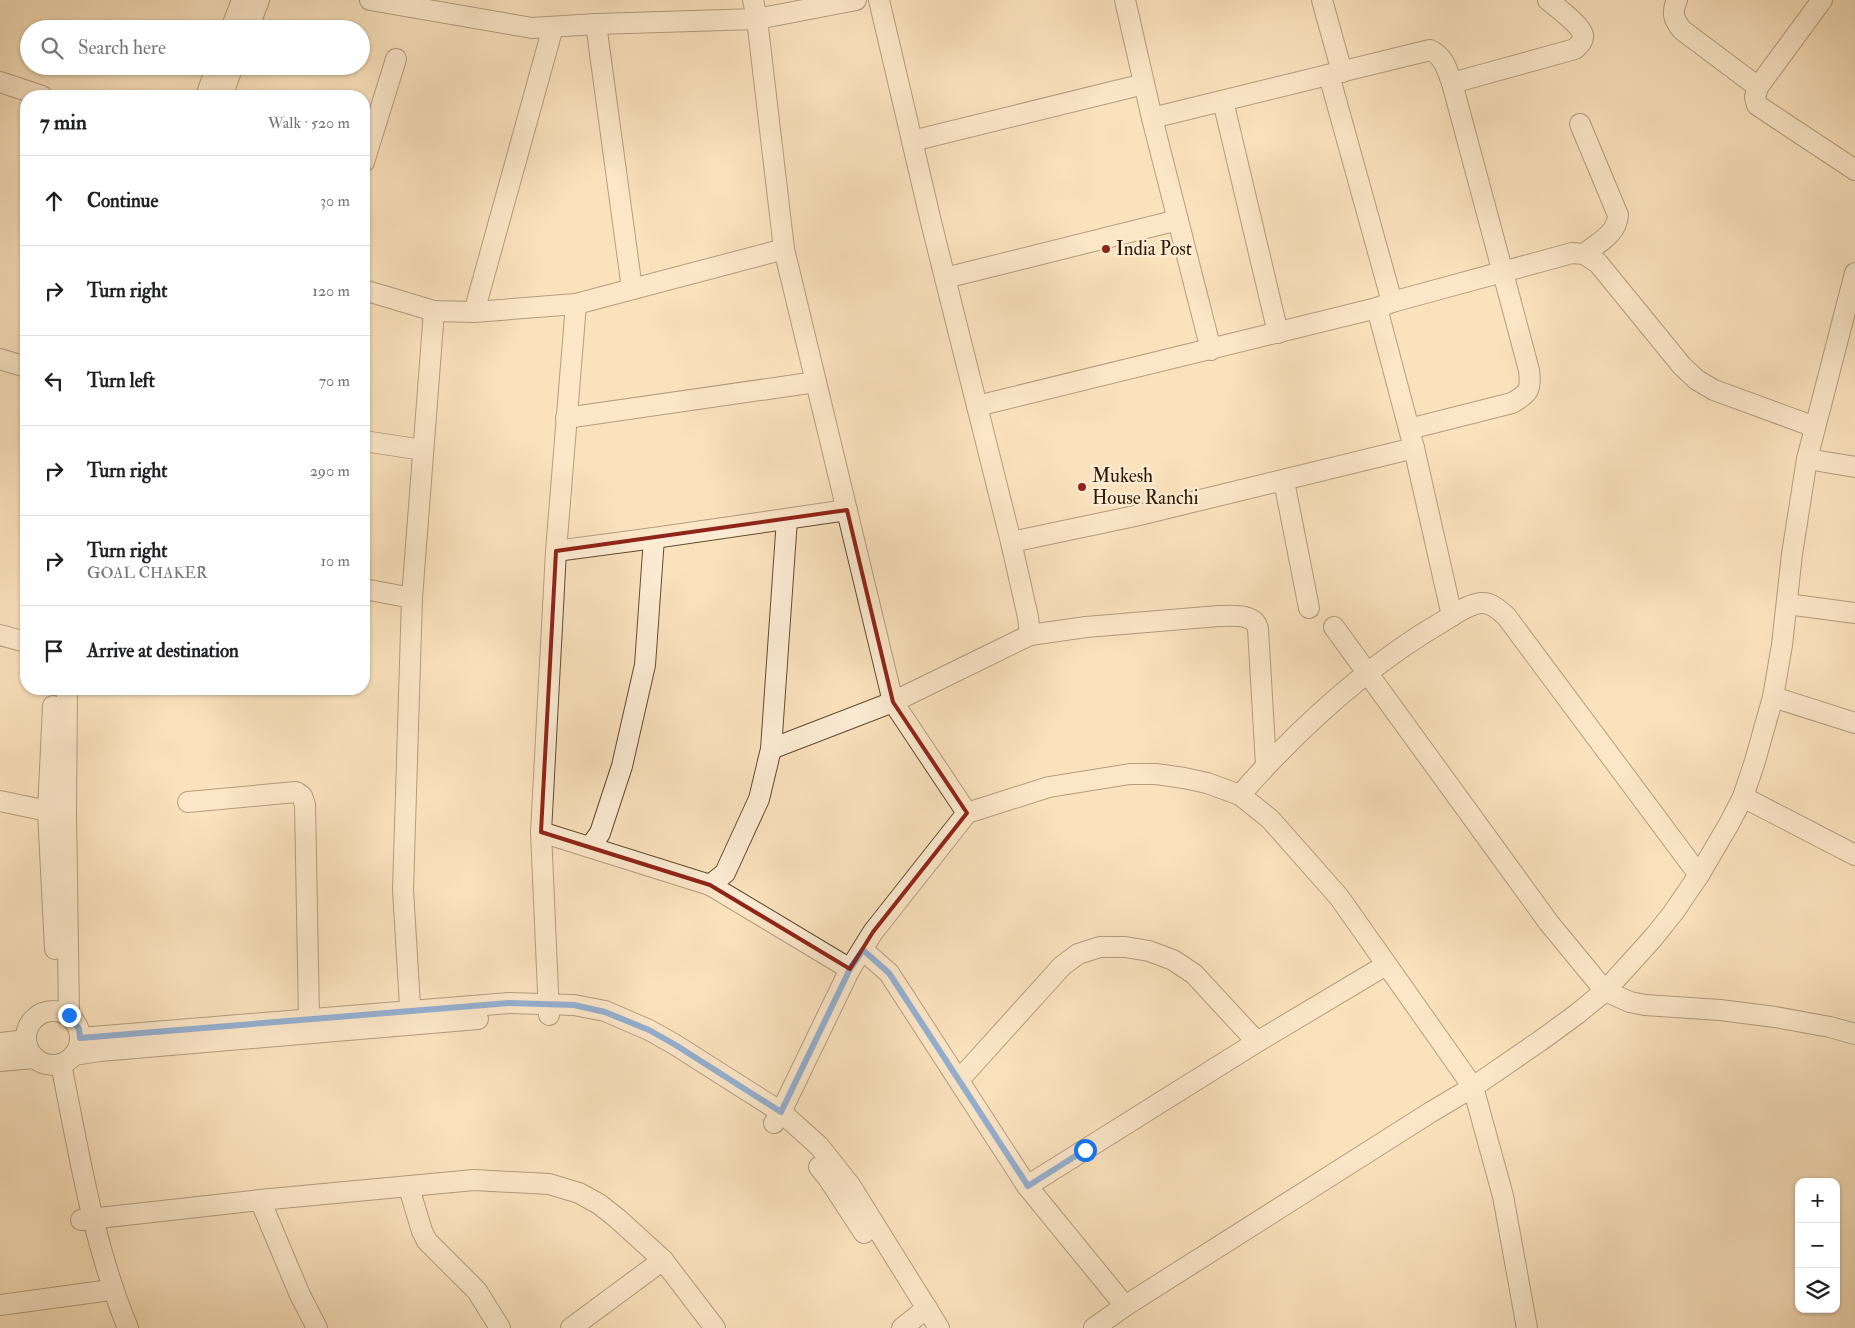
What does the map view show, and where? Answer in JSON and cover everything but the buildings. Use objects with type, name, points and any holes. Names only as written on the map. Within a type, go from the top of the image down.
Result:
[{"type":"street","points":[[234,20],[242,0]]},
{"type":"street","points":[[251,20],[259,0]]},
{"type":"street","points":[[370,0],[532,28],[596,24],[856,0]]},
{"type":"street","points":[[879,0],[945,278],[1011,542],[1028,617],[1030,635]]},
{"type":"street","points":[[1125,0],[1152,118],[1211,350]]},
{"type":"street","points":[[1322,0],[1409,429],[1452,616]]},
{"type":"street","points":[[1452,83],[1575,49],[1582,42],[1583,35],[1579,27],[1548,0]]},
{"type":"street","points":[[1677,0],[1673,13],[1675,21],[1682,30],[1758,87]]},
{"type":"street","points":[[1822,0],[1758,87],[1755,97],[1757,106],[1855,170]]},
{"type":"street","points":[[755,10],[784,249],[892,702],[966,813]]},
{"type":"street","points":[[596,24],[632,289]]},
{"type":"street","points":[[474,312],[553,27]]},
{"type":"street","points":[[1152,118],[1430,50],[1438,53],[1452,83],[1504,272],[1529,370],[1530,385],[1525,396],[1512,403],[1409,429]]},
{"type":"street","points":[[370,143],[396,59]]},
{"type":"street","points":[[208,90],[214,75]]},
{"type":"street","points":[[224,90],[230,75]]},
{"type":"street","points":[[0,82],[24,90]]},
{"type":"street","points":[[912,140],[1144,84]]},
{"type":"street","points":[[1222,101],[1278,333]]},
{"type":"street","points":[[1580,124],[1618,215],[1618,224],[1612,232],[1584,254]]},
{"type":"street","points":[[945,278],[1178,220]]},
{"type":"street","points":[[370,292],[434,311],[474,312],[576,304],[784,249]]},
{"type":"street","points":[[977,406],[1278,333],[1572,253],[1584,254],[1598,263],[1682,366],[1696,380],[1714,390],[1815,427]]},
{"type":"street","points":[[1094,1328],[1125,1306],[1473,1087],[1577,1014],[1605,991],[1654,938],[1699,875],[1728,824],[1743,796],[1758,754],[1773,697],[1781,653],[1792,554],[1807,459],[1855,273]]},
{"type":"street","points":[[549,1009],[541,832],[556,551],[576,304]]},
{"type":"street","points":[[410,1017],[403,890],[412,598],[434,311]]},
{"type":"street","points":[[0,359],[20,365]]},
{"type":"street","points":[[566,418],[816,382]]},
{"type":"street","points":[[370,442],[423,450]]},
{"type":"street","points":[[1011,542],[1135,516],[1414,448]]},
{"type":"street","points":[[1807,459],[1855,467]]},
{"type":"street","points":[[1284,481],[1310,608]]},
{"type":"street","points":[[556,551],[847,510]]},
{"type":"street","points":[[710,885],[725,873],[759,799],[771,749],[787,519]]},
{"type":"street","points":[[590,847],[600,833],[622,766],[645,665],[654,538]]},
{"type":"street","points":[[370,590],[412,598]]},
{"type":"street","points":[[1240,795],[1266,765],[1367,671],[1406,643],[1471,606],[1482,603],[1497,608],[1506,616],[1699,875]]},
{"type":"street","points":[[1787,604],[1855,613]]},
{"type":"street","points":[[771,749],[892,702],[1030,635],[1086,627],[1235,616],[1253,619],[1257,624],[1266,765]]},
{"type":"street","points":[[1334,627],[1538,907],[1605,991],[1624,1000],[1646,1004],[1775,1017],[1830,1027],[1855,1034]]},
{"type":"street","points":[[0,635],[20,640]]},
{"type":"street","points":[[53,695],[64,1013],[79,1029],[61,1056],[86,1219],[103,1291],[119,1328]]},
{"type":"street","points":[[57,813],[67,695]]},
{"type":"street","points":[[1773,697],[1855,724]]},
{"type":"street","points":[[778,1117],[850,969],[873,932],[966,813],[1049,787],[1130,774],[1156,774],[1207,783],[1240,795],[1270,819],[1318,872],[1473,1087],[1503,1196],[1527,1328]]},
{"type":"street","points":[[188,802],[296,792],[302,796],[305,805],[309,1018]]},
{"type":"street","points":[[1743,796],[1855,855]]},
{"type":"street","points":[[0,801],[57,813]]},
{"type":"street","points":[[541,832],[710,885],[850,969]]},
{"type":"street","points":[[959,1080],[1062,966],[1078,954],[1100,947],[1125,947],[1149,951],[1173,960],[1194,974],[1257,1042]]},
{"type":"street","points":[[863,950],[889,973],[1028,1186],[1125,1306]]},
{"type":"street","points":[[1028,1186],[1257,1042],[1386,964]]},
{"type":"street","points":[[1,1046],[61,1056],[410,1017],[509,1003],[549,1009],[574,1005],[605,1012],[649,1030],[674,1044],[819,1146],[850,1185],[918,1320],[939,1328]]},
{"type":"street","points":[[64,1013],[46,1012],[31,1022],[26,1040],[29,1050],[61,1056],[309,1018],[410,1017]]},
{"type":"street","points":[[1,1046],[26,1040]]},
{"type":"street","points":[[86,1219],[260,1200],[409,1188],[474,1180],[549,1184],[580,1193],[599,1204],[663,1260],[715,1328]]},
{"type":"street","points":[[409,1188],[422,1231],[428,1241],[477,1291],[500,1328]]},
{"type":"street","points":[[260,1200],[300,1296],[317,1328]]},
{"type":"street","points":[[86,1219],[128,1328]]},
{"type":"street","points":[[571,1328],[663,1260]]},
{"type":"street","points":[[0,1305],[103,1291]]},
{"type":"highlighted area","points":[[847,510],[893,702],[967,813],[873,932],[850,969],[710,885],[541,832],[556,551]]},
{"type":"place","name":"India Post","points":[[1106,249]]},
{"type":"place","name":"Mukesh House Ranchi","points":[[1082,487]]},
{"type":"route","points":[[69,1015],[79,1029],[80,1038],[509,1003],[574,1005],[605,1012],[649,1030],[781,1112],[850,969],[863,950],[889,973],[1028,1186],[1085,1150]]}]
